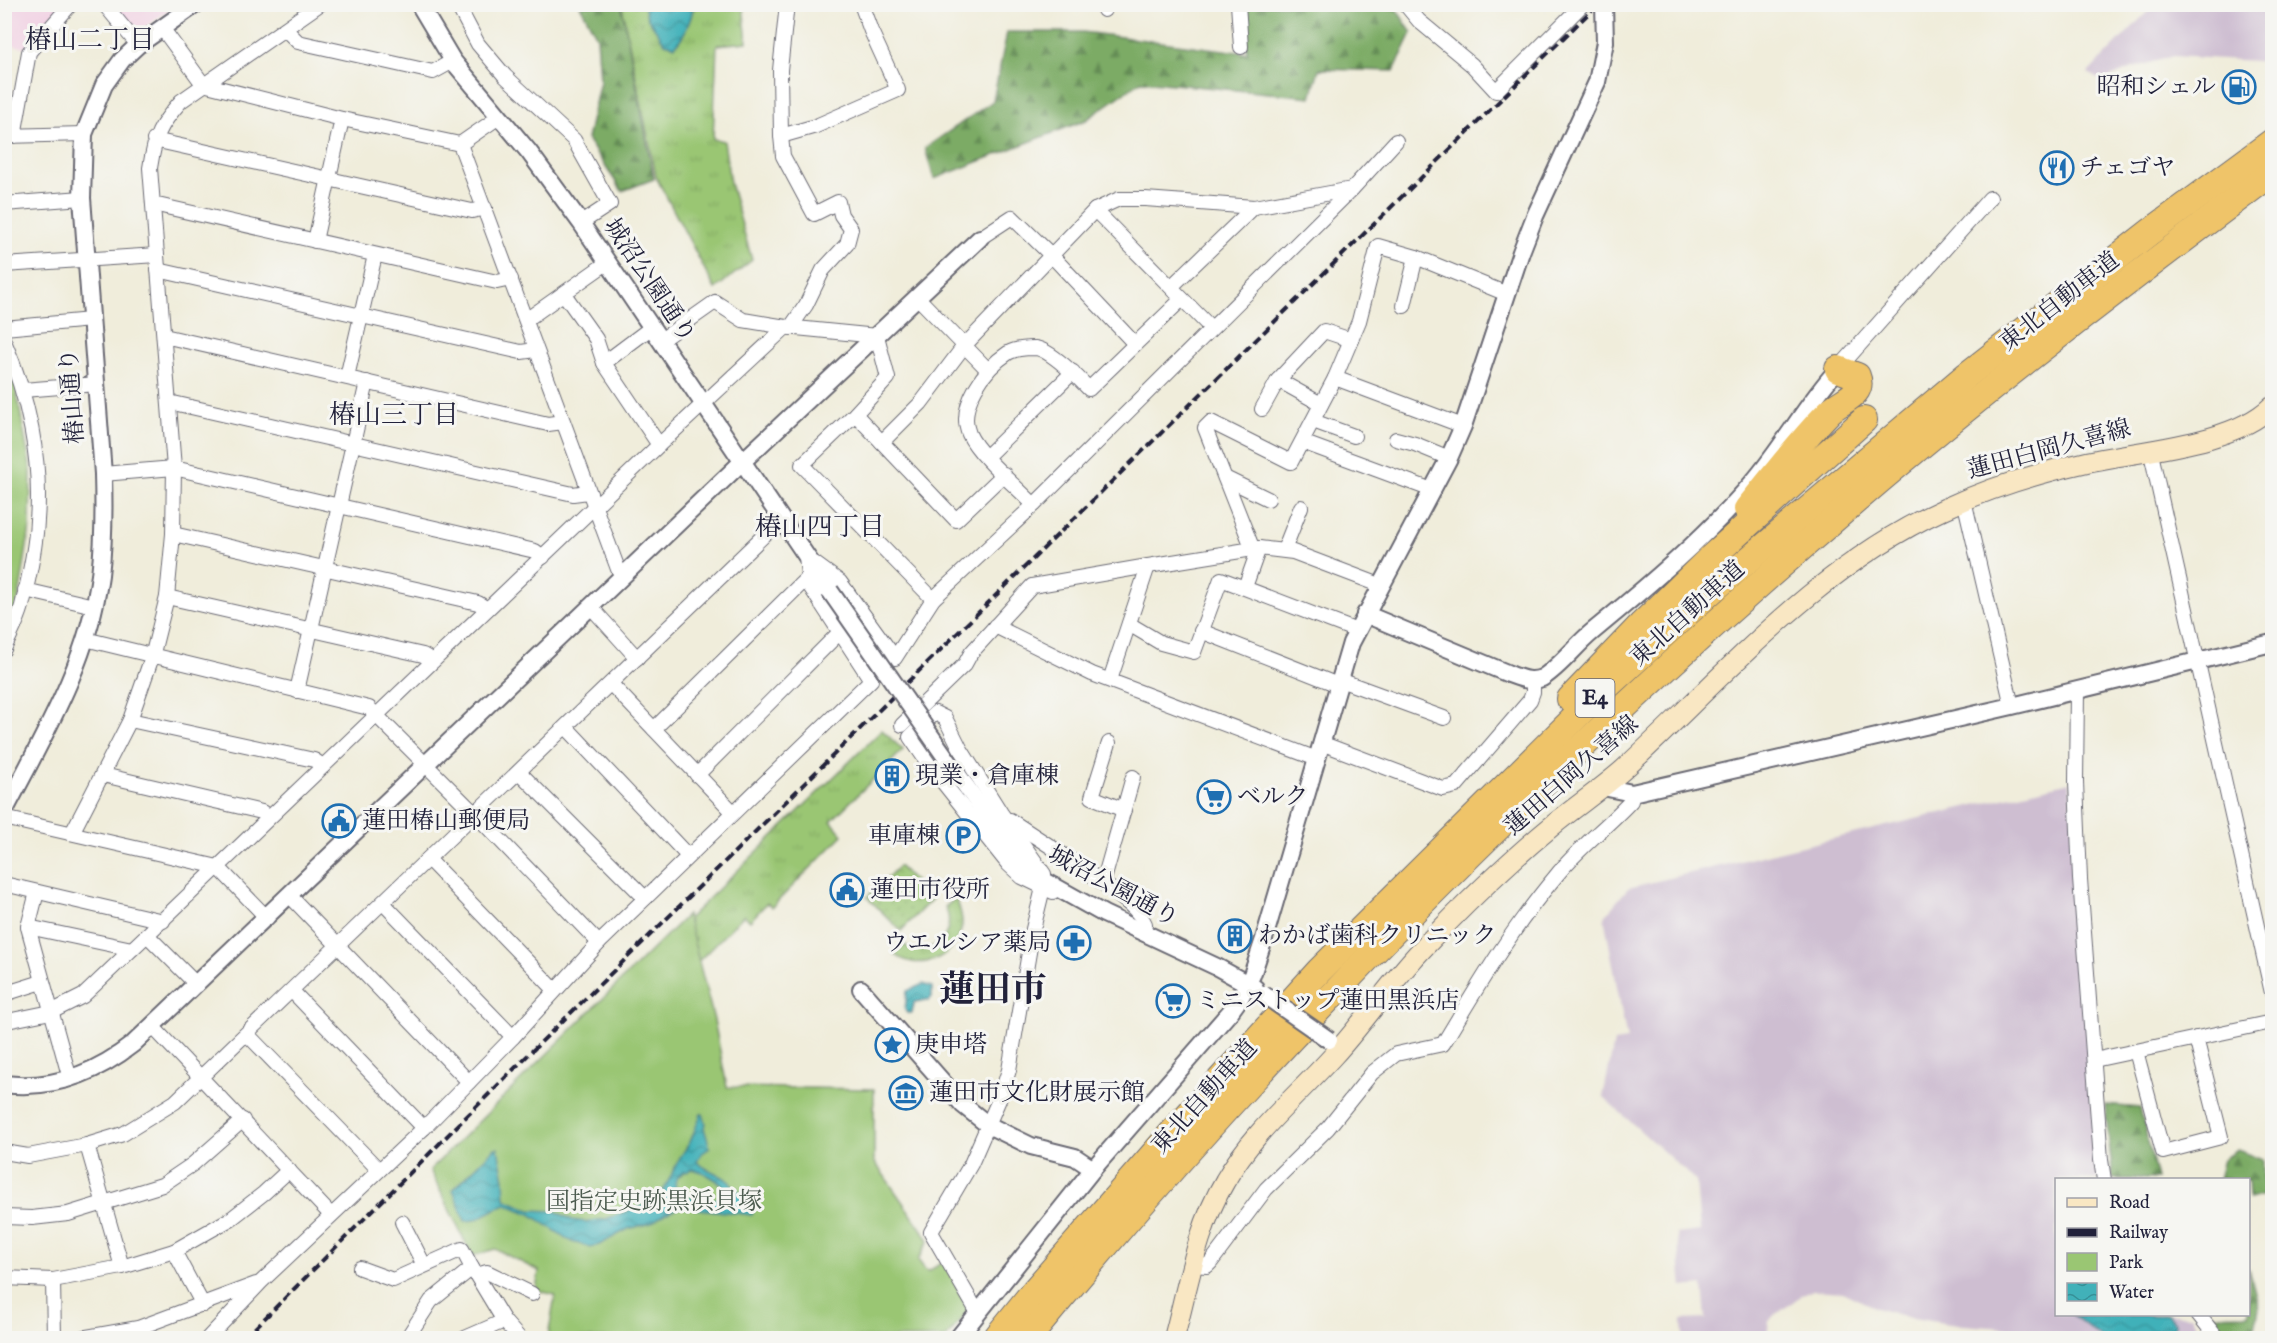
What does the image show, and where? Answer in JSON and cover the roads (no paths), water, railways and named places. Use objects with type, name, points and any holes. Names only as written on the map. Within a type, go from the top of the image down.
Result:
[{"type":"highway","name":"東北自動車道","points":[[996,1338],[1034,1291],[1194,1108],[1319,971],[1578,714],[1714,589],[1977,367],[2150,231],[2272,142]]},
{"type":"highway","name":"東北自動車道","points":[[1028,1338],[1212,1125],[1333,994],[1437,887],[1591,738],[1863,494],[2126,283],[2272,173]]},
{"type":"highway","points":[[1707,561],[1805,438],[1834,407],[1856,393],[1859,386],[1857,376],[1838,369]]},
{"type":"highway","points":[[1430,860],[1508,764],[1642,624],[1707,561],[1864,420]]},
{"type":"main road","name":"蓮田白岡久喜線","points":[[1174,1338],[1193,1265],[1211,1209],[1235,1165],[1255,1138],[1335,1044],[1441,930],[1531,844],[1603,787],[1646,748],[1758,639],[1859,557],[1898,532],[1964,500],[2046,472],[2188,443],[2229,432],[2257,420],[2272,406]]},
{"type":"street","points":[[71,4],[30,52],[9,136],[84,134]]},
{"type":"street","points":[[104,4],[138,45]]},
{"type":"street","name":"椿山通り","points":[[4,812],[63,697],[85,639],[94,606],[101,564],[104,518],[103,474],[82,198],[84,134],[104,85],[122,60],[138,45],[196,4]]},
{"type":"street","points":[[72,833],[130,720],[152,657],[167,597],[173,534],[174,468],[150,168],[154,140],[165,119],[181,101],[320,4]]},
{"type":"street","name":"城沼公園通り","points":[[419,4],[453,61],[553,182],[582,223],[830,591],[1012,851],[1050,889],[1248,983],[1335,1044]]},
{"type":"street","points":[[457,4],[478,44],[505,76],[574,140],[593,172],[610,204],[582,223]]},
{"type":"street","points":[[12,1020],[51,1012],[83,996],[658,445],[788,327],[806,305],[823,270],[847,244],[850,229],[841,215],[838,202],[814,214],[783,156],[780,70],[787,4]]},
{"type":"street","points":[[781,136],[816,126],[898,90],[861,4]]},
{"type":"street","points":[[1238,4],[1241,47]]},
{"type":"street","points":[[1405,4],[1419,21],[1472,65],[1496,92],[1583,4]]},
{"type":"street","points":[[958,1338],[1093,1169],[1230,1012],[1248,983],[1261,948],[1339,683],[1357,631],[1449,458],[1463,426],[1535,216],[1597,82],[1605,42],[1604,4]]},
{"type":"street","points":[[162,28],[203,84],[342,119],[460,144],[499,117]]},
{"type":"street","points":[[285,29],[298,42],[433,72],[453,61]]},
{"type":"street","points":[[315,241],[342,119]]},
{"type":"street","points":[[154,140],[472,211],[485,208]]},
{"type":"street","points":[[807,556],[840,582],[895,658],[933,599],[1034,505],[1352,189],[1396,141]]},
{"type":"street","points":[[460,144],[588,492],[618,569],[624,575]]},
{"type":"street","points":[[882,442],[921,403],[964,346],[1095,210],[1119,199],[1254,207],[1352,189]]},
{"type":"street","points":[[4,204],[82,198]]},
{"type":"street","points":[[1365,614],[1509,674],[1533,680],[1546,675],[1586,637],[1669,568],[1713,526],[1782,446],[1838,369],[1990,198]]},
{"type":"street","points":[[153,204],[497,282],[511,279]]},
{"type":"street","points":[[1171,287],[1254,207]]},
{"type":"street","points":[[1095,210],[1211,328]]},
{"type":"street","points":[[4,1084],[47,1084],[70,1079],[104,1065],[153,1027],[624,575],[980,238],[1012,217],[1135,344]]},
{"type":"street","points":[[1245,587],[1256,548],[1206,428],[1211,422],[1291,462],[1335,378],[1359,321],[1378,246],[1416,257],[1507,294]]},
{"type":"street","points":[[4,265],[156,255]]},
{"type":"street","points":[[346,377],[375,255]]},
{"type":"street","points":[[1404,306],[1416,257]]},
{"type":"street","points":[[526,320],[608,262]]},
{"type":"street","points":[[158,270],[521,352],[536,350]]},
{"type":"street","points":[[564,294],[596,339],[604,363],[658,445]]},
{"type":"street","points":[[918,298],[988,370]]},
{"type":"street","points":[[1034,505],[986,457],[969,434],[965,414],[988,370],[1010,352],[1037,348],[1073,372],[1089,388],[1182,299]]},
{"type":"street","points":[[604,363],[715,302],[743,320],[877,336]]},
{"type":"street","points":[[4,328],[91,320]]},
{"type":"street","points":[[1262,408],[1278,380],[1324,331],[1351,340]]},
{"type":"street","points":[[164,336],[549,424],[563,422]]},
{"type":"street","points":[[877,336],[888,378],[855,414],[802,465],[933,599]]},
{"type":"street","points":[[4,340],[22,390],[36,458],[38,520],[21,608],[4,649]]},
{"type":"street","points":[[986,457],[1073,372]]},
{"type":"street","points":[[1335,378],[1463,426]]},
{"type":"street","points":[[1278,380],[1321,404]]},
{"type":"street","points":[[297,691],[367,382]]},
{"type":"street","points":[[22,390],[97,384]]},
{"type":"street","points":[[168,402],[573,494],[588,492]]},
{"type":"street","points":[[855,414],[956,520],[1004,474]]},
{"type":"street","points":[[1313,421],[1354,436]]},
{"type":"street","points":[[1396,439],[1449,458]]},
{"type":"street","points":[[1302,442],[1432,490]]},
{"type":"street","points":[[2150,449],[2272,993]]},
{"type":"street","points":[[103,474],[174,468],[535,551],[543,557]]},
{"type":"street","points":[[1225,478],[1268,499]]},
{"type":"street","points":[[1964,500],[2012,706]]},
{"type":"street","points":[[1284,550],[1301,507]]},
{"type":"street","points":[[4,1152],[28,1156],[87,1145],[123,1134],[175,1102],[781,519]]},
{"type":"street","points":[[173,534],[478,603],[487,609]]},
{"type":"street","points":[[902,725],[965,664],[971,653],[1032,586],[1256,548],[1284,550],[1322,561],[1380,585]]},
{"type":"street","points":[[208,1338],[261,1282],[469,1083],[599,943],[687,855],[871,680],[808,585],[807,556]]},
{"type":"street","points":[[1110,680],[1148,566]]},
{"type":"street","points":[[654,729],[808,577]]},
{"type":"street","points":[[1129,624],[1161,643],[1194,652],[1221,579],[1357,631]]},
{"type":"street","points":[[25,590],[94,606]]},
{"type":"street","points":[[167,597],[423,655],[433,661]]},
{"type":"street","points":[[591,608],[637,658]]},
{"type":"street","points":[[995,626],[1110,680],[1319,751],[1443,789],[1456,786],[1515,719],[1530,700],[1533,680]]},
{"type":"street","points":[[1201,631],[1339,683],[1444,718]]},
{"type":"street","points":[[697,775],[839,633]]},
{"type":"street","points":[[85,639],[369,708],[599,943]]},
{"type":"street","points":[[1603,787],[1632,793],[2077,691],[2272,643]]},
{"type":"street","points":[[611,684],[733,812]]},
{"type":"street","points":[[2077,691],[2076,782],[2080,879],[2104,1178]]},
{"type":"street","points":[[934,713],[945,718],[960,748],[1038,866],[1050,889],[1022,877],[1008,864],[930,766],[910,737],[934,713]]},
{"type":"street","points":[[130,720],[314,760],[323,766]]},
{"type":"street","points":[[566,727],[687,855]]},
{"type":"street","points":[[1109,743],[1092,797],[1124,810]]},
{"type":"street","points":[[519,772],[645,898]]},
{"type":"street","points":[[103,775],[262,812],[268,818]]},
{"type":"street","points":[[1103,883],[1133,777]]},
{"type":"street","points":[[1193,1265],[1207,1266],[1211,1262],[1266,1189],[1328,1128],[1372,1073],[1396,1054],[1443,1044],[1505,942],[1535,901],[1558,873],[1631,801],[1632,793]]},
{"type":"street","points":[[1001,813],[1060,851],[1103,883],[1142,918],[1145,924],[1143,933]]},
{"type":"street","points":[[4,818],[218,867],[267,918]]},
{"type":"street","points":[[428,859],[555,990]]},
{"type":"street","points":[[4,884],[163,921]]},
{"type":"street","points":[[978,1313],[931,1233],[971,1164],[1010,1070],[1033,929],[1050,889]]},
{"type":"street","points":[[38,892],[28,927],[70,1079]]},
{"type":"street","points":[[290,896],[469,1083]]},
{"type":"street","points":[[384,903],[513,1037]]},
{"type":"street","points":[[28,927],[132,949]]},
{"type":"street","points":[[147,935],[197,985]]},
{"type":"street","points":[[4,994],[42,982]]},
{"type":"street","points":[[861,989],[963,1105],[988,1125],[1031,1146],[1075,1157],[1093,1169]]},
{"type":"street","points":[[292,991],[424,1128]]},
{"type":"street","points":[[2094,1060],[2272,1022]]},
{"type":"street","points":[[153,1027],[332,1215]]},
{"type":"street","points":[[247,1034],[380,1170]]},
{"type":"street","points":[[2136,1051],[2163,1152],[2221,1137],[2196,1038]]},
{"type":"street","points":[[4,1217],[32,1218],[68,1214],[104,1205],[162,1185],[193,1164],[243,1120]]},
{"type":"street","points":[[87,1145],[122,1267]]},
{"type":"street","points":[[4,1278],[53,1280],[122,1267],[174,1251],[232,1218],[289,1170]]},
{"type":"street","points":[[402,1222],[424,1265]]},
{"type":"street","points":[[360,1268],[393,1280],[462,1249],[504,1321],[519,1338]]},
{"type":"street","points":[[174,1251],[203,1305]]},
{"type":"street","points":[[407,1338],[431,1301],[475,1271],[488,1272],[532,1294]]},
{"type":"street","points":[[53,1280],[54,1338]]},
{"type":"street","points":[[81,1338],[138,1329],[261,1282]]},
{"type":"street","points":[[2200,1316],[2217,1338]]},
{"type":"street","points":[[465,1338],[504,1321]]},
{"type":"water","points":[[644,5],[694,5],[688,27],[675,46],[665,43],[647,17]]},
{"type":"water","points":[[923,984],[932,987],[932,997],[929,1000],[914,1002],[912,1013],[907,1013],[905,1010],[907,991]]},
{"type":"water","points":[[701,1114],[703,1114],[706,1124],[704,1128],[710,1148],[701,1154],[697,1162],[735,1187],[755,1207],[752,1215],[680,1207],[651,1223],[628,1229],[599,1245],[590,1247],[572,1242],[530,1214],[505,1204],[475,1220],[465,1221],[453,1190],[495,1148],[498,1148],[505,1199],[530,1210],[555,1211],[572,1220],[585,1222],[606,1219],[644,1205],[659,1196],[690,1142]],"holes":[[[691,1169],[710,1176],[726,1190],[716,1199],[710,1200],[696,1199],[677,1191],[675,1182],[684,1171]]]},
{"type":"water","points":[[2074,1316],[2169,1316],[2175,1325],[2167,1338],[2102,1338]]},
{"type":"railway","points":[[245,1338],[532,1051],[1598,4]]},
{"type":"place","name":"昭和シェル","points":[[2239,87]]},
{"type":"place","name":"チェゴヤ","points":[[2057,168]]},
{"type":"place","name":"現業・倉庫棟","points":[[892,776]]},
{"type":"place","name":"ベルク","points":[[1214,797]]},
{"type":"place","name":"蓮田椿山郵便局","points":[[339,821]]},
{"type":"place","name":"車庫棟","points":[[963,836]]},
{"type":"place","name":"蓮田市役所","points":[[847,890]]},
{"type":"place","name":"わかば歯科クリニック","points":[[1235,936]]},
{"type":"place","name":"ウエルシア薬局","points":[[1074,943]]},
{"type":"place","name":"ミニストップ蓮田黒浜店","points":[[1173,1001]]},
{"type":"place","name":"庚申塔","points":[[892,1045]]},
{"type":"place","name":"蓮田市文化財展示館","points":[[906,1093]]},
{"type":"district","name":"椿山二丁目","points":[[90,40]]},
{"type":"district","name":"椿山三丁目","points":[[394,415]]},
{"type":"district","name":"椿山四丁目","points":[[820,527]]},
{"type":"district","name":"蓮田市","points":[[993,991]]},
{"type":"park label","name":"国指定史跡黒浜貝塚","points":[[654,1202]]}]
